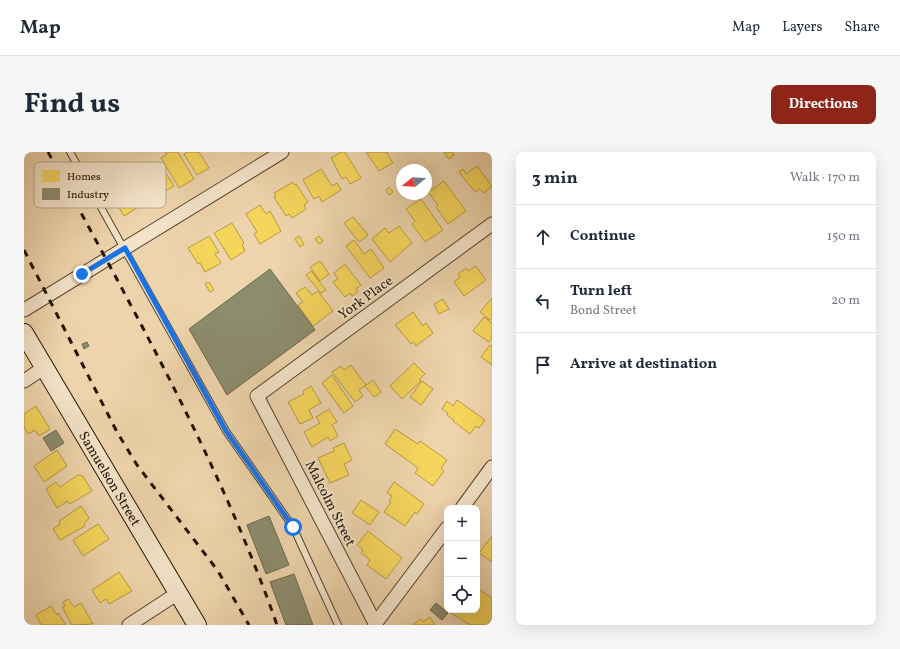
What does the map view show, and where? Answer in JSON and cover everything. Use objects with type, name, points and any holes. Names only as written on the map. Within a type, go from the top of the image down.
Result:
[{"type":"street","points":[[24,310],[282,152]]},
{"type":"street","name":"York Place","points":[[258,396],[492,224]]},
{"type":"street","name":"Samuelson Street","points":[[24,333],[197,625]]},
{"type":"street","points":[[24,381],[45,367]]},
{"type":"street","name":"Malcolm Street","points":[[258,396],[373,625]]},
{"type":"street","points":[[464,505],[492,467]]},
{"type":"street","points":[[373,625],[444,532]]},
{"type":"street","points":[[129,625],[178,593]]},
{"type":"lane","points":[[72,153],[77,162]]},
{"type":"lane","points":[[103,208],[226,431],[293,527],[338,625]]},
{"type":"building: Homes","points":[[165,152],[178,152],[194,179],[179,188],[166,166],[166,162],[163,162],[161,158],[167,154]]},
{"type":"building: Homes","points":[[187,152],[199,152],[209,168],[197,175],[184,154]]},
{"type":"building: Homes","points":[[341,152],[345,152],[361,178],[350,184],[346,177],[342,179],[331,158]]},
{"type":"building: Homes","points":[[366,152],[388,152],[387,153],[393,163],[379,171]]},
{"type":"building: Homes","points":[[444,152],[452,152],[454,155],[449,159]]},
{"type":"building: Homes","points":[[477,166],[492,186],[484,193],[480,189],[475,192],[459,172],[463,169],[466,174]]},
{"type":"building: Homes","points":[[321,169],[332,186],[337,183],[341,190],[322,202],[319,196],[314,199],[303,180]]},
{"type":"building: Homes","points":[[166,173],[174,186],[166,191]]},
{"type":"building: Homes","points":[[444,181],[466,211],[448,224],[436,207],[438,205],[432,197],[432,189]]},
{"type":"building: Homes","points":[[293,182],[308,202],[304,205],[306,209],[292,218],[289,214],[286,216],[274,197],[276,196],[274,193]]},
{"type":"building: Homes","points":[[389,187],[393,192],[389,195],[386,190]]},
{"type":"building: Homes","points":[[422,200],[443,230],[425,242],[412,224],[415,221],[406,209]]},
{"type":"building: Homes","points":[[260,205],[266,214],[270,211],[281,231],[260,244],[254,234],[257,232],[246,214]]},
{"type":"building: Homes","points":[[119,208],[137,208],[124,216]]},
{"type":"building: Homes","points":[[353,217],[368,235],[359,242],[344,223]]},
{"type":"building: Homes","points":[[232,223],[244,243],[242,244],[245,251],[231,260],[214,233]]},
{"type":"building: Homes","points":[[399,226],[412,243],[390,262],[372,239],[385,228],[389,233]]},
{"type":"building: Homes","points":[[209,236],[219,252],[215,254],[221,263],[205,272],[188,248]]},
{"type":"building: Homes","points":[[299,236],[304,244],[300,247],[295,239]]},
{"type":"building: Homes","points":[[319,236],[323,241],[319,244],[315,239]]},
{"type":"building: Homes","points":[[354,240],[364,254],[371,249],[384,268],[370,278],[346,246]]},
{"type":"building: Homes","points":[[320,261],[329,274],[320,281],[310,267]]},
{"type":"building: Homes","points":[[345,264],[361,285],[356,289],[358,292],[352,296],[350,293],[345,297],[333,282],[338,279],[334,273]]},
{"type":"building: Homes","points":[[476,266],[486,280],[464,296],[454,282],[460,277],[458,274],[466,268],[468,271]]},
{"type":"building: Homes","points":[[311,271],[326,290],[321,293],[306,275]]},
{"type":"building: Homes","points":[[209,282],[214,290],[210,292],[205,284]]},
{"type":"building: Homes","points":[[305,287],[312,295],[318,291],[333,311],[313,326],[298,305],[303,302],[296,293]]},
{"type":"building: Homes","points":[[492,298],[492,318],[490,320],[480,312]]},
{"type":"building: Homes","points":[[443,299],[449,309],[439,314],[434,304]]},
{"type":"building: Homes","points":[[413,312],[423,326],[426,323],[433,333],[416,346],[414,342],[411,344],[395,325]]},
{"type":"building: Homes","points":[[484,317],[492,323],[492,338],[489,342],[473,331]]},
{"type":"building: Homes","points":[[490,345],[492,346],[492,365],[481,357]]},
{"type":"building: Homes","points":[[414,363],[425,374],[419,380],[421,381],[402,399],[390,386]]},
{"type":"building: Homes","points":[[351,365],[366,385],[359,390],[363,396],[355,402],[332,372],[341,366],[344,370]]},
{"type":"building: Homes","points":[[332,375],[353,406],[344,413],[322,383]]},
{"type":"building: Homes","points":[[373,380],[381,392],[374,397],[365,386]]},
{"type":"building: Homes","points":[[422,381],[433,389],[421,405],[410,397]]},
{"type":"building: Homes","points":[[311,386],[321,403],[309,410],[313,418],[300,424],[288,402],[304,394],[303,391]]},
{"type":"building: Homes","points":[[457,400],[485,420],[479,428],[476,426],[470,434],[453,421],[454,420],[447,415],[448,413],[442,409],[447,401],[453,406]]},
{"type":"building: Homes","points":[[36,406],[50,429],[39,436],[35,430],[28,434],[24,427],[24,414]]},
{"type":"building: Homes","points":[[329,409],[337,422],[332,425],[338,436],[330,441],[328,437],[312,447],[304,432],[320,423],[316,417]]},
{"type":"building: Homes","points":[[395,429],[418,444],[420,441],[447,460],[441,468],[444,471],[433,486],[415,473],[418,468],[385,444]]},
{"type":"building: Homes","points":[[344,443],[352,460],[344,464],[349,475],[330,483],[318,458],[334,451],[333,448]]},
{"type":"building: Homes","points":[[57,450],[67,466],[44,482],[34,466]]},
{"type":"building: Homes","points":[[78,475],[83,476],[92,491],[70,504],[68,501],[57,508],[46,489],[56,482],[60,487]]},
{"type":"building: Homes","points":[[394,482],[424,504],[417,514],[415,512],[405,526],[384,512],[391,502],[389,501],[392,496],[387,493]]},
{"type":"building: Homes","points":[[361,500],[379,512],[370,525],[352,513]]},
{"type":"building: Homes","points":[[81,506],[89,518],[84,524],[85,526],[60,540],[53,529],[60,524],[59,521]]},
{"type":"building: Homes","points":[[98,524],[109,539],[83,556],[73,540]]},
{"type":"building: Homes","points":[[368,531],[402,558],[386,579],[367,565],[370,560],[361,553],[363,550],[357,545]]},
{"type":"building: Homes","points":[[492,537],[492,562],[480,554]]},
{"type":"building: Homes","points":[[119,572],[132,591],[109,604],[106,599],[100,603],[92,590]]},
{"type":"building: Homes","points":[[480,590],[492,598],[492,621],[491,620],[487,625],[470,625],[451,613],[480,613]]},
{"type":"building: Homes","points":[[68,599],[74,607],[81,603],[93,624],[72,625],[62,607],[65,606],[63,602]]},
{"type":"building: Homes","points":[[51,606],[66,625],[41,625],[36,615]]},
{"type":"building: Homes","points":[[430,617],[435,625],[412,625],[421,619],[423,622]]},
{"type":"building: Industry","points":[[270,269],[315,330],[227,395],[189,329]]},
{"type":"building: Industry","points":[[87,342],[89,346],[84,349],[82,344]]},
{"type":"building: Industry","points":[[56,430],[64,443],[51,451],[43,438]]},
{"type":"building: Industry","points":[[269,516],[289,565],[266,574],[247,525]]},
{"type":"building: Industry","points":[[294,574],[313,625],[286,625],[270,582]]},
{"type":"building: Industry","points":[[436,603],[444,610],[444,613],[448,613],[442,620],[430,610]]},
{"type":"railway","points":[[48,152],[53,162]]},
{"type":"railway","points":[[78,208],[142,326],[201,443],[254,563],[277,625]]},
{"type":"railway","points":[[24,250],[117,432],[137,465],[218,571],[249,625]]},
{"type":"route","points":[[82,274],[125,248],[226,431],[293,527]]}]
